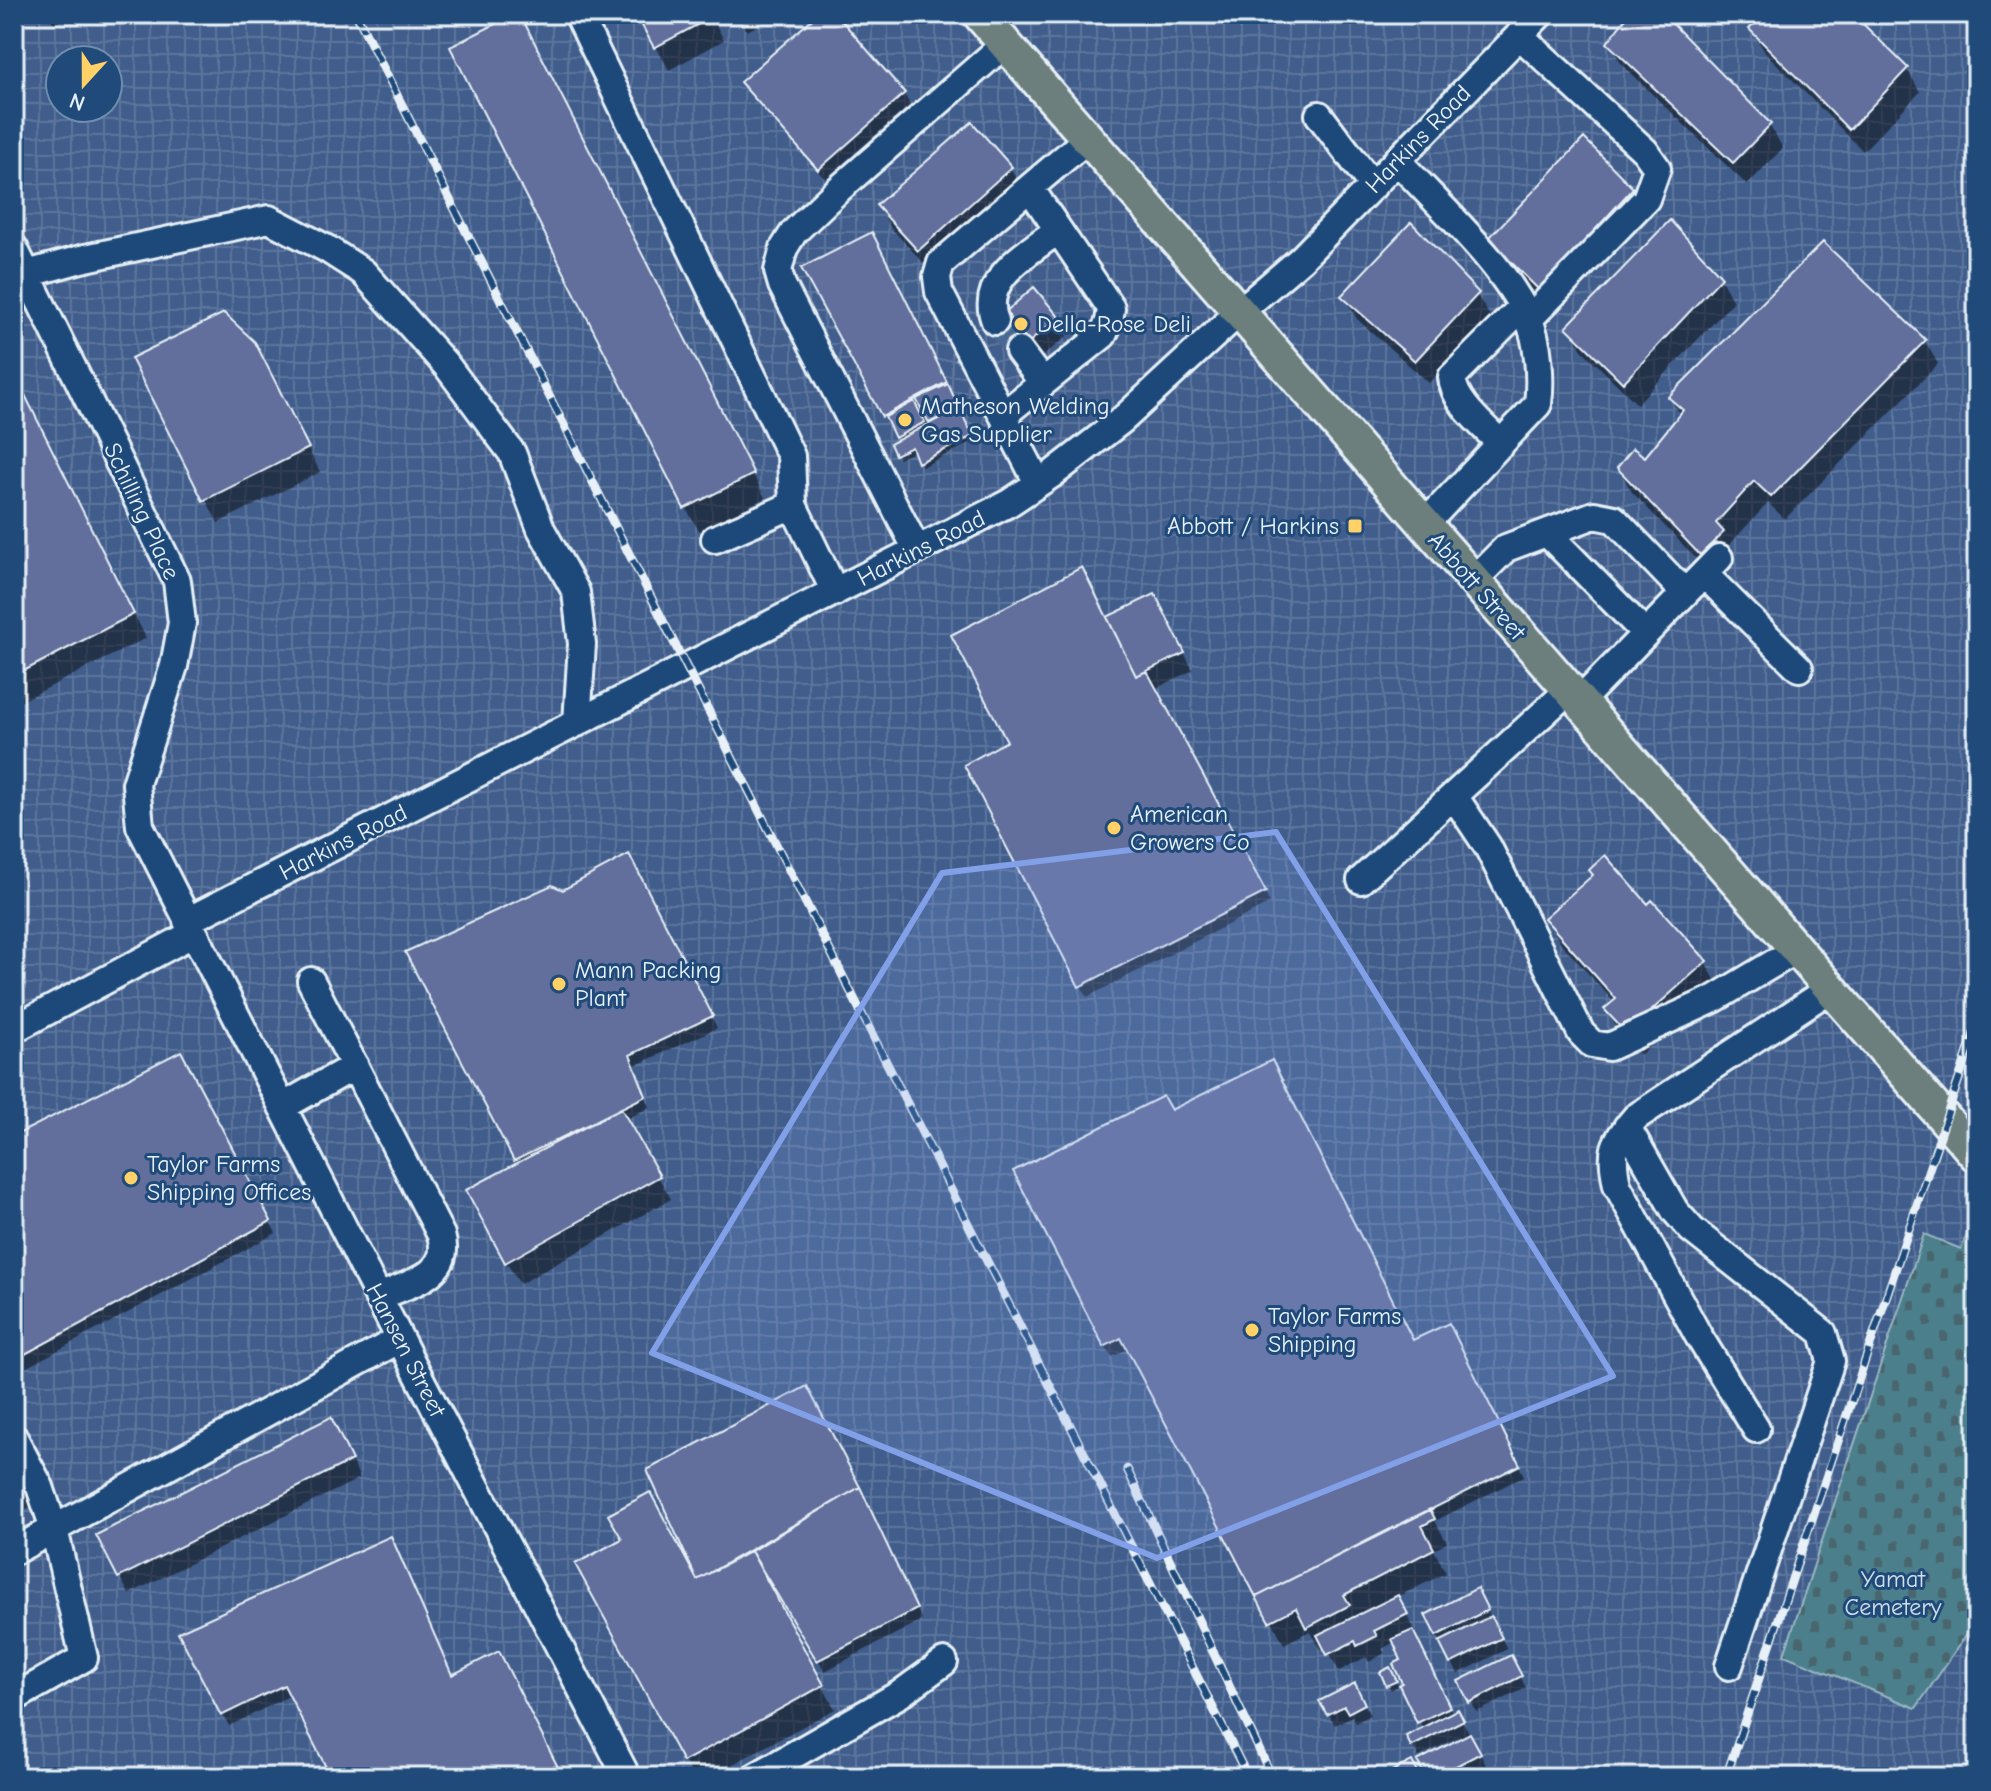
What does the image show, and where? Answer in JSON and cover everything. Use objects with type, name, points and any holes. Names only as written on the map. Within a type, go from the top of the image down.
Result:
[{"type":"main road","name":"Abbott Street","points":[[979,14],[1977,1156]]},
{"type":"street","points":[[578,14],[791,456],[793,505],[835,592]]},
{"type":"street","name":"Harkins Road","points":[[14,1029],[190,927],[577,723],[1009,503],[1122,420],[1301,259],[1540,14]]},
{"type":"street","points":[[1501,444],[1468,409],[1452,385],[1452,377],[1526,313],[1646,199],[1657,168],[1645,151],[1519,35]]},
{"type":"street","points":[[917,550],[782,285],[778,271],[784,248],[794,232],[1005,44]]},
{"type":"street","points":[[1319,115],[1373,186]]},
{"type":"street","points":[[1038,483],[939,292],[937,277],[941,263],[1087,139]]},
{"type":"street","points":[[1397,160],[1496,268],[1526,313],[1541,381],[1538,404],[1424,525]]},
{"type":"street","points":[[1003,415],[1103,335],[1111,308],[1030,188]]},
{"type":"street","points":[[27,274],[81,259],[269,219],[363,272],[447,366],[512,453],[541,529],[576,592],[582,644],[577,723]]},
{"type":"street","points":[[995,321],[990,309],[996,283],[1058,230]]},
{"type":"street","name":"Schilling Place","points":[[14,248],[177,581],[182,623],[174,666],[136,784],[140,826],[190,927]]},
{"type":"street","points":[[1019,351],[1043,383]]},
{"type":"street","points":[[715,539],[793,505]]},
{"type":"street","points":[[1473,581],[1506,548],[1594,515],[1614,519],[1703,575],[1799,668]]},
{"type":"street","points":[[1547,533],[1645,633]]},
{"type":"street","points":[[1361,880],[1645,633],[1703,575]]},
{"type":"street","points":[[1454,796],[1488,847],[1581,1033],[1592,1044],[1609,1047],[1688,1011],[1796,950]]},
{"type":"street","name":"Hansen Street","points":[[190,927],[627,1777]]},
{"type":"street","points":[[311,981],[441,1235],[445,1249],[441,1263],[429,1274],[378,1297]]},
{"type":"street","points":[[1756,1429],[1698,1335],[1617,1185],[1612,1157],[1620,1135],[1636,1117],[1830,989]]},
{"type":"street","points":[[282,1107],[355,1066]]},
{"type":"street","points":[[1627,1127],[1675,1211],[1692,1230],[1823,1333],[1831,1361],[1729,1666]]},
{"type":"street","points":[[14,1551],[400,1339]]},
{"type":"street","points":[[14,1438],[40,1487],[54,1529],[84,1658],[14,1698]]},
{"type":"street","points":[[755,1777],[900,1694],[944,1662]]},
{"type":"highlighted area","points":[[1276,832],[1613,1376],[1157,1558],[652,1353],[942,873]]},
{"type":"shaded area","points":[[14,14],[1977,14],[1977,1777],[14,1777]]},
{"type":"green space","name":"Yamat Cemetery","points":[[1969,1230],[1977,1239],[1977,1619],[1916,1708],[1784,1655],[1924,1234],[1961,1249]]},
{"type":"building","points":[[520,14],[754,474],[684,509],[450,47]]},
{"type":"building","points":[[636,14],[711,14],[712,17],[654,48]]},
{"type":"building","points":[[818,14],[836,14],[905,93],[818,170],[740,82]]},
{"type":"building","points":[[1629,14],[1663,14],[1771,124],[1733,163],[1607,43]]},
{"type":"building","points":[[1764,14],[1853,14],[1908,68],[1849,130],[1749,29]]},
{"type":"building","points":[[972,122],[1012,167],[918,251],[876,205]]},
{"type":"building","points":[[1584,138],[1633,188],[1540,291],[1488,239]]},
{"type":"building","points":[[1670,220],[1722,277],[1623,383],[1566,327]]},
{"type":"building","points":[[1411,222],[1479,293],[1415,361],[1341,296]]},
{"type":"building","points":[[872,232],[947,382],[882,417],[801,268]]},
{"type":"building","points":[[1823,242],[1926,340],[1771,497],[1754,481],[1716,523],[1724,532],[1700,555],[1617,468],[1633,448],[1645,457],[1683,410],[1668,397]]},
{"type":"building","name":"Della-Rose Deli","points":[[1034,287],[1059,317],[1013,356],[988,327]]},
{"type":"building","points":[[224,313],[255,342],[309,448],[203,501],[131,358]]},
{"type":"building","points":[[14,373],[134,614],[14,676]]},
{"type":"building","points":[[948,384],[959,408],[929,423],[916,399]]},
{"type":"building","name":"Matheson Welding Gas Supplier","points":[[914,401],[925,422],[895,438],[885,417]]},
{"type":"building","points":[[959,408],[973,436],[918,463],[912,447],[895,455],[890,444]]},
{"type":"building","name":"American Growers Co","points":[[1082,567],[1136,676],[1147,671],[1266,892],[1079,987],[964,765],[1007,741],[951,635]]},
{"type":"building","points":[[1155,594],[1185,653],[1136,676],[1107,617]]},
{"type":"building","name":"Mann Packing Plant","points":[[629,854],[713,1016],[630,1055],[646,1096],[514,1161],[405,952],[552,885],[563,890]]},
{"type":"building","points":[[1605,855],[1648,904],[1652,900],[1707,961],[1626,1033],[1604,1009],[1616,999],[1544,918],[1593,875],[1589,870]]},
{"type":"building","name":"Taylor Farms Shipping Offices","points":[[181,1051],[271,1221],[14,1360],[14,1136]]},
{"type":"building","name":"Taylor Farms Shipping","points":[[1272,1060],[1413,1340],[1449,1323],[1520,1465],[1256,1597],[1121,1338],[1104,1347],[1013,1171],[1163,1096],[1171,1110]]},
{"type":"building","points":[[621,1108],[660,1176],[505,1263],[466,1190]]},
{"type":"building","points":[[807,1386],[860,1487],[697,1580],[647,1470]]},
{"type":"building","points":[[331,1417],[352,1460],[118,1578],[96,1535]]},
{"type":"building","points":[[860,1487],[917,1609],[817,1661],[751,1551]]},
{"type":"building","points":[[650,1492],[697,1580],[751,1551],[824,1685],[683,1762],[575,1564],[622,1539],[608,1515]]},
{"type":"building","points":[[1430,1509],[1435,1519],[1422,1526],[1434,1549],[1344,1595],[1350,1605],[1306,1628],[1296,1608],[1269,1622],[1256,1597]]},
{"type":"building","points":[[391,1536],[452,1675],[499,1651],[563,1777],[331,1777],[284,1685],[221,1716],[178,1632]]},
{"type":"building","points":[[1477,1588],[1488,1610],[1436,1636],[1425,1615]]},
{"type":"building","points":[[1398,1595],[1408,1614],[1374,1631],[1377,1636],[1357,1646],[1355,1641],[1327,1655],[1317,1635]]},
{"type":"building","points":[[1491,1616],[1502,1638],[1450,1664],[1439,1642]]},
{"type":"building","points":[[1413,1630],[1450,1707],[1417,1723],[1393,1664],[1401,1660],[1392,1639]]},
{"type":"building","points":[[1511,1655],[1522,1676],[1469,1703],[1458,1681]]},
{"type":"building","points":[[1390,1667],[1397,1681],[1386,1686],[1380,1672]]},
{"type":"building","points":[[1355,1683],[1365,1704],[1348,1713],[1344,1706],[1327,1715],[1319,1701]]},
{"type":"building","points":[[1458,1709],[1464,1720],[1411,1747],[1406,1736]]},
{"type":"building","points":[[1470,1733],[1481,1753],[1435,1777],[1426,1777],[1417,1761]]},
{"type":"building","points":[[1412,1761],[1420,1777],[1380,1777]]},
{"type":"tunnel","points":[[995,321],[1019,351]]},
{"type":"railway","points":[[356,14],[1248,1777]]},
{"type":"railway","points":[[1726,1777],[1977,1025]]},
{"type":"railway","points":[[1127,1469],[1272,1777]]},
{"type":"place","name":"Della-Rose Deli","points":[[1021,324]]},
{"type":"place","name":"Matheson Welding Gas Supplier","points":[[905,420]]},
{"type":"place","name":"Abbott / Harkins","points":[[1355,526]]},
{"type":"place","name":"American Growers Co","points":[[1114,828]]},
{"type":"place","name":"Mann Packing Plant","points":[[559,984]]},
{"type":"place","name":"Taylor Farms Shipping Offices","points":[[131,1178]]},
{"type":"place","name":"Taylor Farms Shipping","points":[[1252,1330]]}]
